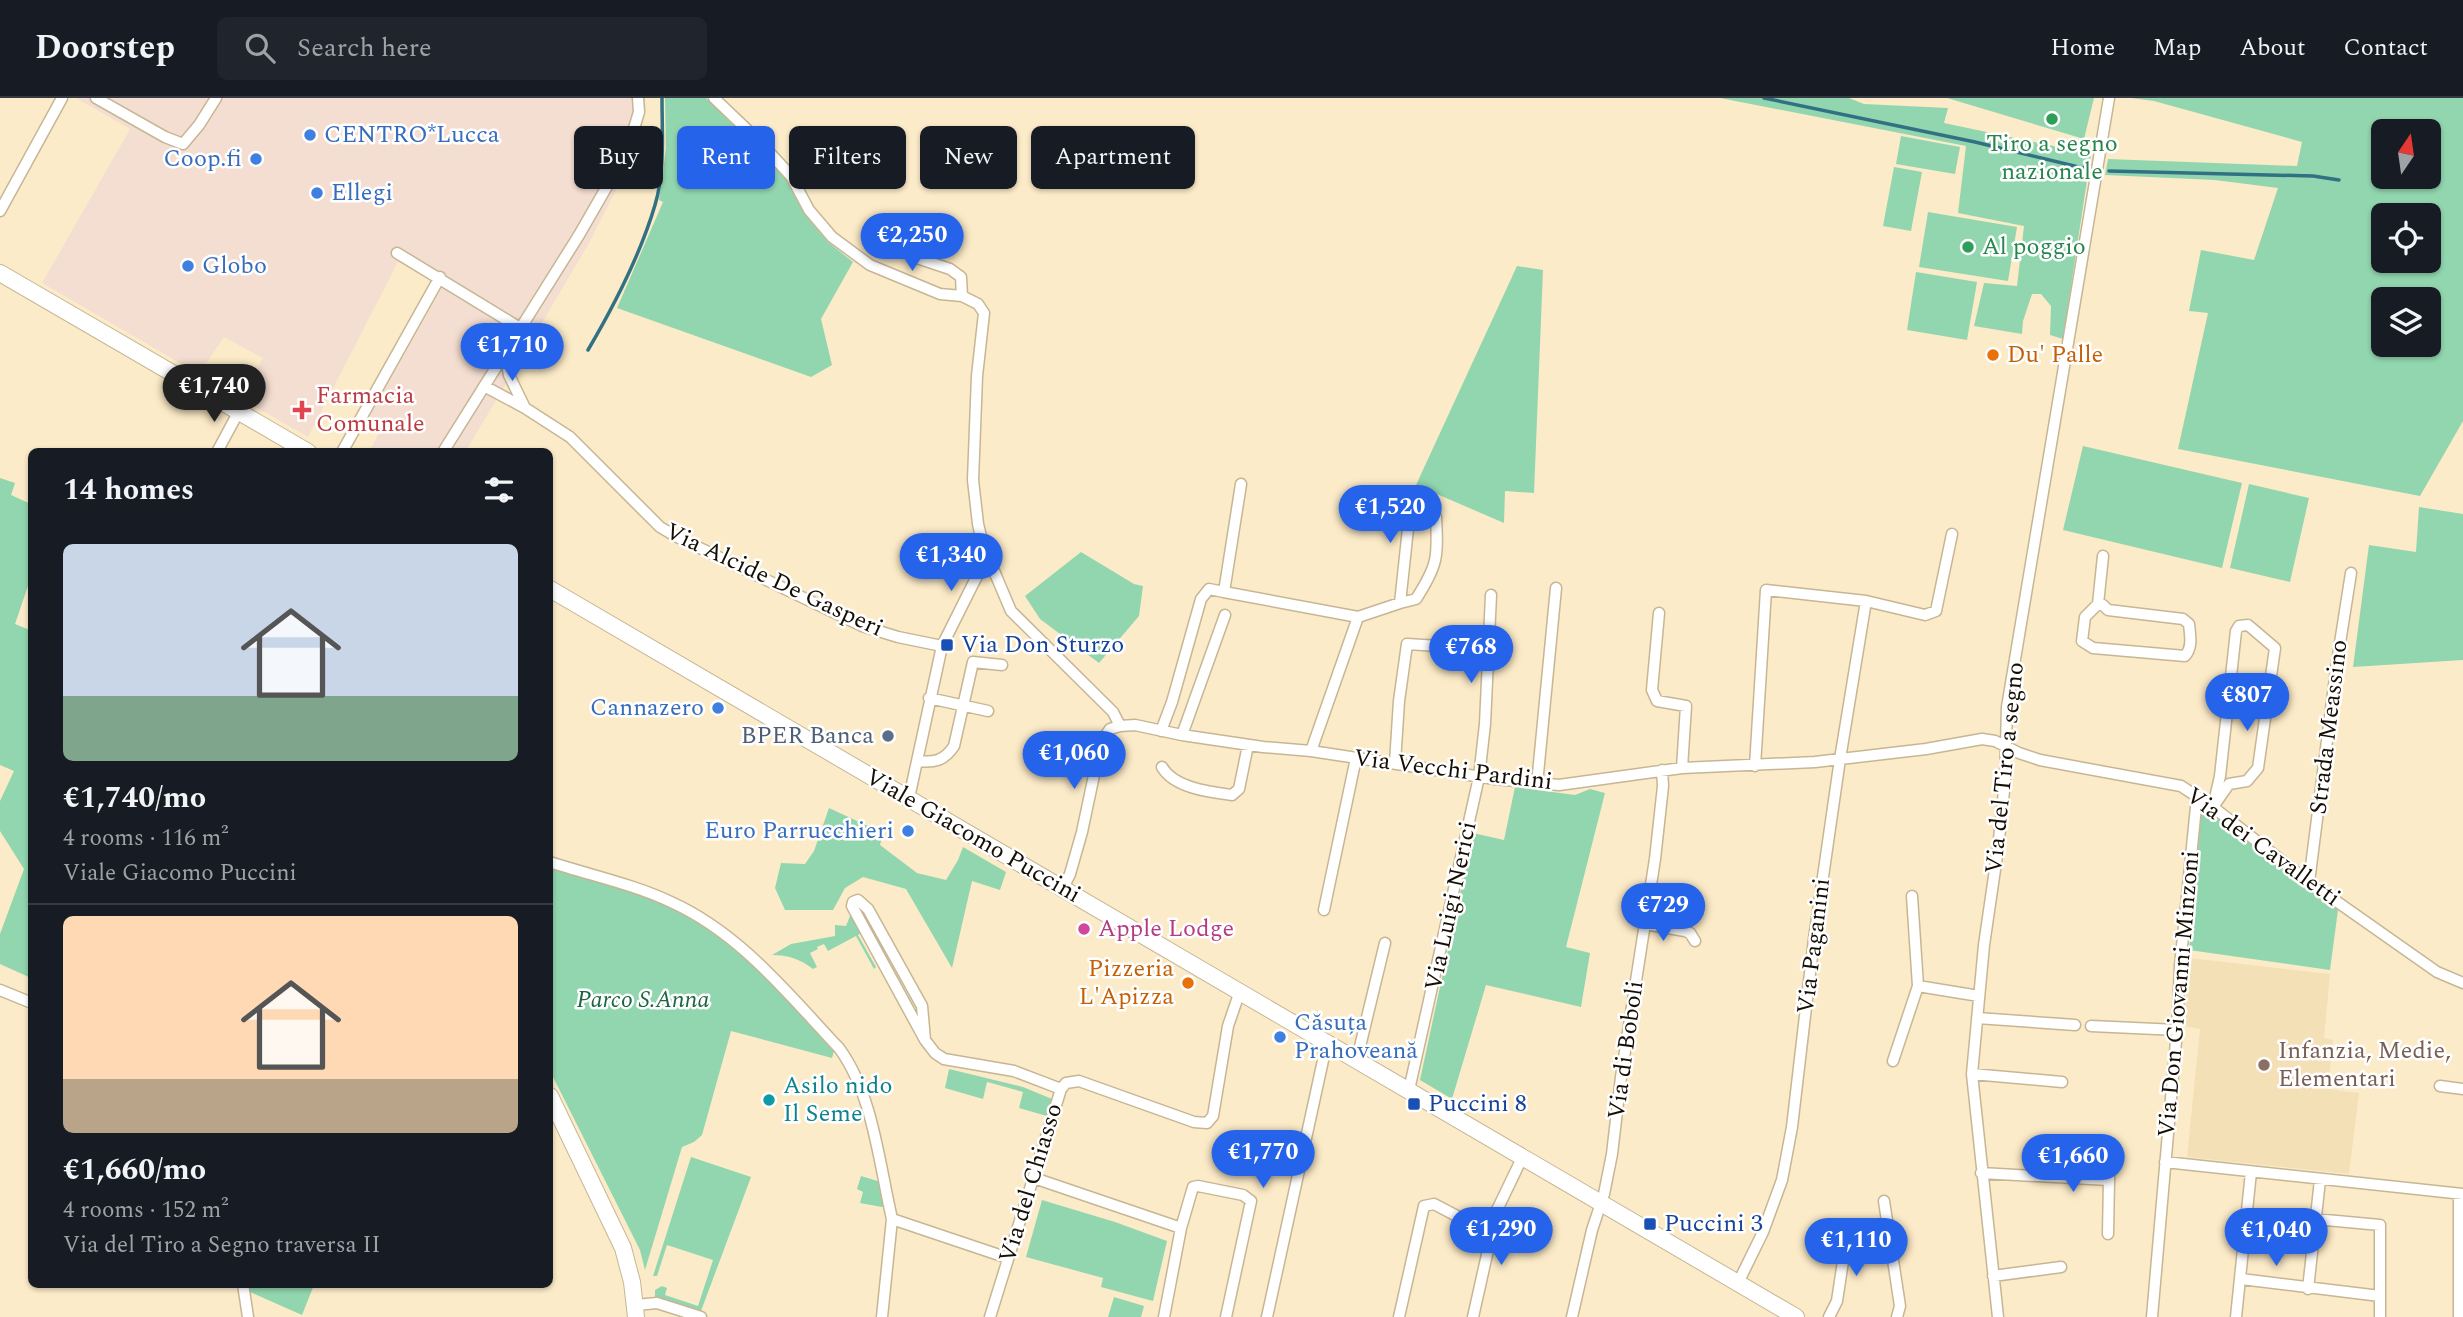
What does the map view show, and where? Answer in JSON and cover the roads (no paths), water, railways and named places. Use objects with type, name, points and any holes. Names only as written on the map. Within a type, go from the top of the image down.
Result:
[{"type":"main road","points":[[0,273],[301,448]]},
{"type":"main road","name":"Viale Giacomo Puccini","points":[[553,591],[1796,1317]]},
{"type":"main road","points":[[553,1102],[623,1248],[636,1311]]},
{"type":"street","points":[[0,211],[62,98]]},
{"type":"street","points":[[96,98],[165,137],[183,144],[216,98]]},
{"type":"street","points":[[445,448],[579,235],[628,148],[639,112],[638,98]]},
{"type":"street","points":[[714,98],[791,176],[821,226],[870,265],[940,294],[962,296],[978,304],[984,313],[973,480],[978,524],[988,566],[994,571],[1011,611],[1113,712],[1120,726],[1110,729],[1101,742],[1082,832],[1070,874],[1063,888]]},
{"type":"street","name":"Via del Tiro a segno","points":[[1998,1317],[1972,1074],[1979,996],[2005,780],[2007,706],[2109,98]]},
{"type":"street","points":[[895,228],[917,258],[950,269],[961,277],[962,296]]},
{"type":"street","points":[[397,253],[520,328]]},
{"type":"street","points":[[344,448],[440,277]]},
{"type":"street","points":[[505,351],[509,375],[525,408]]},
{"type":"street","name":"Via Alcide De Gasperi","points":[[484,386],[525,408],[570,438],[660,527],[677,537],[862,626],[942,646]]},
{"type":"street","points":[[219,448],[239,411]]},
{"type":"street","points":[[1224,592],[1241,484]]},
{"type":"street","points":[[1161,731],[1172,702],[1201,599],[1209,589],[1358,617],[1416,599],[1433,572],[1437,546],[1436,517],[1430,512],[1410,510],[1401,603]]},
{"type":"street","points":[[1755,766],[1766,590],[1866,601],[1925,615],[1936,611],[1952,534]]},
{"type":"street","points":[[2098,604],[2103,604],[2108,610],[2183,620],[2189,624],[2188,653],[2185,656],[2094,648],[2085,644],[2082,640],[2085,617],[2098,604],[2103,556]]},
{"type":"street","points":[[909,798],[942,646],[979,572],[988,566]]},
{"type":"street","name":"Strada Meassino","points":[[2309,882],[2351,573]]},
{"type":"street","points":[[1537,784],[1556,588]]},
{"type":"street","name":"Via Luigi Nerici","points":[[1409,1090],[1479,776],[1485,724],[1491,595]]},
{"type":"street","name":"Via Paganini","points":[[1738,1283],[1763,1232],[1782,1180],[1792,1127],[1814,939],[1866,601]]},
{"type":"street","points":[[1659,613],[1652,690],[1657,701],[1686,706],[1682,768]]},
{"type":"street","points":[[1182,735],[1225,615]]},
{"type":"street","points":[[1311,751],[1358,617]]},
{"type":"street","points":[[2248,625],[2275,648],[2258,768],[2247,781],[2229,784],[2213,807],[2220,775],[2236,631],[2239,626],[2248,625]]},
{"type":"street","points":[[1395,763],[1399,701],[1407,644],[1487,649]]},
{"type":"street","points":[[917,761],[937,762],[948,755],[954,746],[973,662],[1002,665]]},
{"type":"street","points":[[929,698],[988,711]]},
{"type":"street","name":"Via Vecchi Pardini","points":[[1120,726],[1135,725],[1248,745],[1311,751],[1537,784],[1573,784],[1682,768],[1840,760],[1982,739],[2004,745]]},
{"type":"street","points":[[1162,767],[1170,778],[1180,782],[1232,795],[1238,789],[1248,745]]},
{"type":"street","name":"Via dei Cavalletti","points":[[2004,745],[2040,760],[2180,786],[2213,807],[2309,882],[2437,972],[2463,984]]},
{"type":"street","points":[[1324,910],[1356,758]]},
{"type":"street","name":"Via di Boboli","points":[[1572,1317],[1612,1154],[1621,1077],[1655,859],[1663,786],[1662,770]]},
{"type":"street","name":"Via Don Giovanni Minzoni","points":[[2152,1317],[2180,966],[2197,797]]},
{"type":"street","points":[[553,863],[662,898],[710,924],[751,956],[839,1048],[860,1084],[892,1219],[882,1317]]},
{"type":"street","points":[[1893,1060],[1918,986],[1912,896]]},
{"type":"street","points":[[925,1041],[922,1006],[868,909],[858,900],[853,902],[852,906],[925,1041],[935,1053],[944,1059],[1014,1071],[1060,1089]]},
{"type":"street","points":[[1645,924],[1685,931],[1695,941]]},
{"type":"street","points":[[1357,1059],[1385,943]]},
{"type":"street","points":[[1918,986],[1979,996]]},
{"type":"street","points":[[0,990],[28,1001]]},
{"type":"street","name":"Via del Chiasso","points":[[990,1317],[1060,1089],[1066,1083],[1079,1081],[1194,1122],[1207,1123],[1213,1116],[1228,1026],[1240,991]]},
{"type":"street","points":[[1977,1018],[2075,1025]]},
{"type":"street","points":[[2091,1026],[2176,1030]]},
{"type":"street","points":[[1267,1317],[1327,1042]]},
{"type":"street","points":[[1972,1074],[2062,1082]]},
{"type":"street","points":[[2440,1086],[2463,1089]]},
{"type":"street","points":[[2108,1234],[2110,1148]]},
{"type":"street","points":[[1473,1317],[1497,1210],[1523,1156]]},
{"type":"street","points":[[2165,1162],[2461,1194],[2459,1317]]},
{"type":"street","points":[[2236,1317],[2251,1172]]},
{"type":"street","points":[[1981,1173],[2109,1181]]},
{"type":"street","points":[[1034,1178],[1181,1228]]},
{"type":"street","points":[[2308,1289],[2320,1180]]},
{"type":"street","points":[[1164,1317],[1181,1228],[1193,1187],[1198,1186],[1243,1195],[1251,1201],[1226,1317]]},
{"type":"street","points":[[1884,1201],[1900,1306],[1897,1317]]},
{"type":"street","points":[[1399,1317],[1424,1206],[1434,1204],[1469,1224],[1483,1239],[1487,1257]]},
{"type":"street","points":[[1469,1224],[1481,1223],[1497,1210]]},
{"type":"street","points":[[892,1219],[1008,1258]]},
{"type":"street","points":[[2315,1219],[2381,1225],[2380,1317]]},
{"type":"street","points":[[1829,1317],[1836,1301],[1848,1228]]},
{"type":"street","points":[[1993,1276],[2061,1267]]},
{"type":"street","points":[[2241,1279],[2380,1296]]},
{"type":"street","points":[[244,1288],[248,1317]]},
{"type":"street","points":[[636,1311],[657,1303],[701,1317]]},
{"type":"waterway","points":[[588,350],[626,279],[655,205],[662,166],[662,98]]},
{"type":"waterway","points":[[1764,98],[1975,142],[2091,170]]},
{"type":"waterway","points":[[2109,171],[2313,176],[2339,180]]},
{"type":"place","name":"Tiro a segno nazionale","points":[[2052,119]]},
{"type":"place","name":"CENTRO*Lucca","points":[[310,135]]},
{"type":"place","name":"Coop.fi","points":[[256,159]]},
{"type":"place","name":"Ellegi","points":[[317,193]]},
{"type":"place","name":"Al poggio","points":[[1968,247]]},
{"type":"place","name":"Globo","points":[[188,266]]},
{"type":"place","name":"Du' Palle","points":[[1993,355]]},
{"type":"place","name":"Farmacia Comunale","points":[[302,410]]},
{"type":"place","name":"Via Don Sturzo","points":[[947,645]]},
{"type":"place","name":"Cannazero","points":[[718,708]]},
{"type":"place","name":"BPER Banca","points":[[888,736]]},
{"type":"place","name":"Euro Parrucchieri","points":[[908,831]]},
{"type":"place","name":"Apple Lodge","points":[[1084,929]]},
{"type":"place","name":"Pizzeria L'Apizza","points":[[1188,983]]},
{"type":"place","name":"Căsuța Prahoveană","points":[[1280,1037]]},
{"type":"place","name":"Infanzia, Medie, Elementari","points":[[2264,1065]]},
{"type":"place","name":"Asilo nido Il Seme","points":[[769,1100]]},
{"type":"place","name":"Puccini 8","points":[[1414,1104]]},
{"type":"place","name":"Puccini 3","points":[[1650,1224]]},
{"type":"park label","name":"Parco S.Anna","points":[[643,1000]]}]
